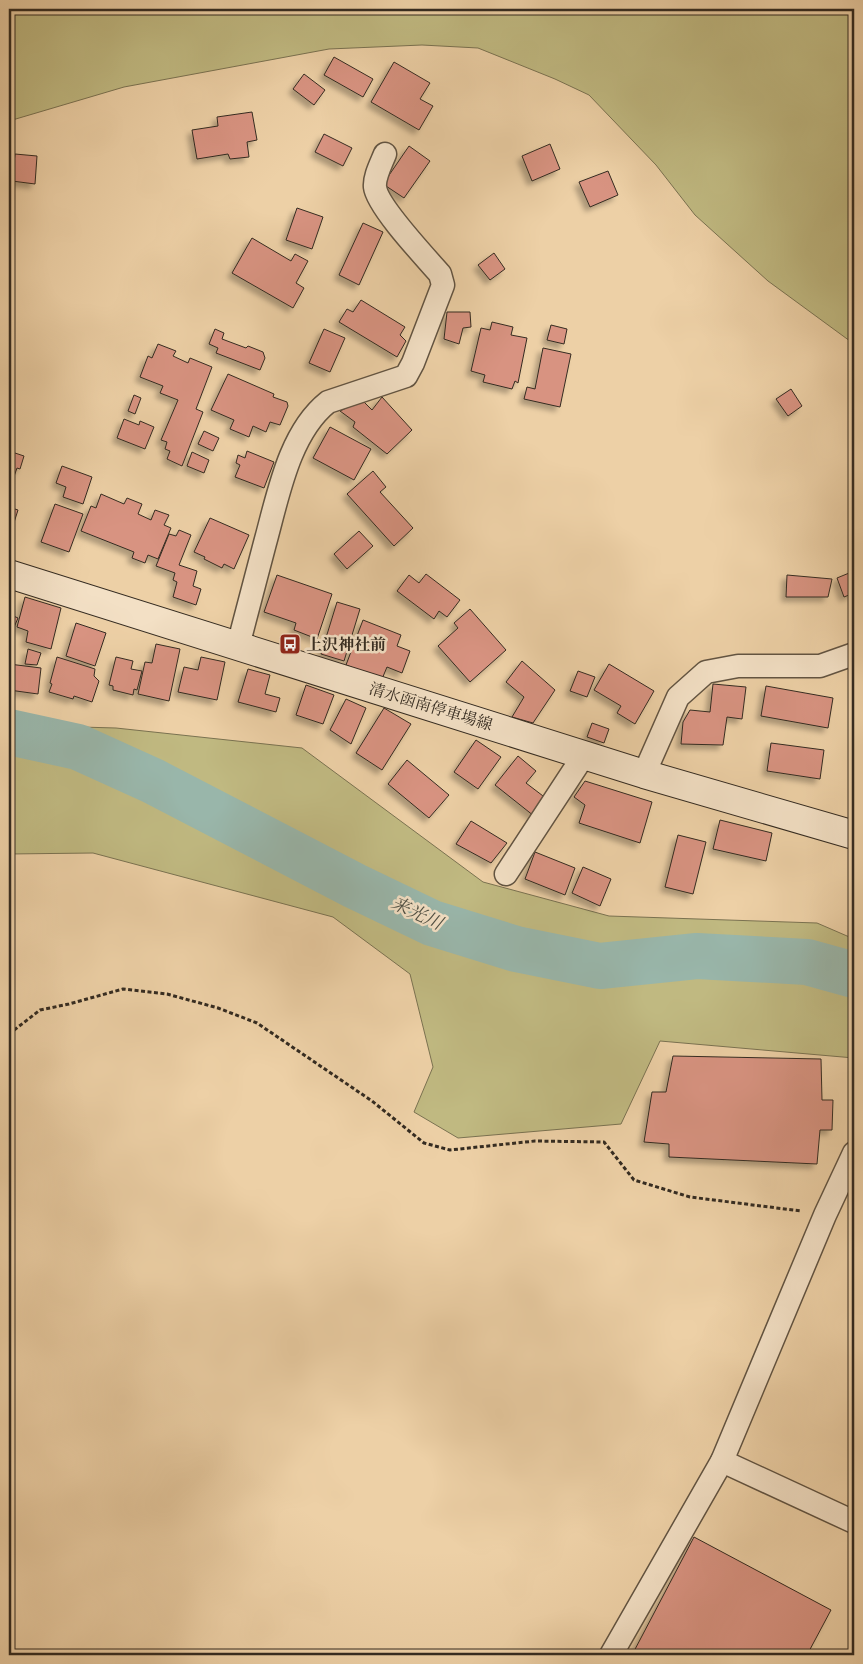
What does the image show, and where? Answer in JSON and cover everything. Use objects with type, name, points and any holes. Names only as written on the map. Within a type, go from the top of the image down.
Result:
[{"type":"main road","name":"清水函南停車場線","points":[[9,574],[644,774],[854,835]]},
{"type":"street","points":[[238,646],[283,476],[309,421],[318,409],[328,402],[406,376],[414,363],[443,285],[440,274],[381,204],[375,188],[377,174],[385,154]]},
{"type":"street","points":[[644,774],[678,697],[706,672],[738,666],[820,666],[854,654]]},
{"type":"street","points":[[506,874],[584,755]]},
{"type":"street","points":[[611,1655],[722,1461],[825,1215],[854,1153]]},
{"type":"street","points":[[722,1461],[854,1522]]},
{"type":"path","points":[[9,1034],[40,1010],[123,990],[167,994],[218,1008],[257,1023],[372,1101],[424,1143],[450,1150],[536,1141],[604,1142],[634,1180],[690,1196],[825,1215]]},
{"type":"shaded area","points":[[9,9],[854,9],[854,344],[768,281],[695,215],[656,165],[589,95],[478,48],[422,45],[329,49],[124,87],[9,121]]},
{"type":"shaded area","points":[[9,725],[116,728],[302,748],[483,882],[609,916],[817,923],[854,939],[854,1058],[660,1041],[621,1124],[458,1138],[414,1112],[433,1067],[410,974],[333,917],[93,853],[9,854]]},
{"type":"building","points":[[334,57],[373,79],[363,97],[324,75]]},
{"type":"building","points":[[394,62],[430,83],[420,99],[433,106],[419,130],[371,102]]},
{"type":"building","points":[[304,74],[325,90],[314,105],[293,89]]},
{"type":"building","points":[[252,112],[257,140],[247,142],[249,157],[230,159],[228,154],[197,159],[192,130],[218,126],[217,117]]},
{"type":"building","points":[[324,134],[352,148],[343,166],[315,152]]},
{"type":"building","points":[[550,144],[560,169],[532,181],[522,156]]},
{"type":"building","points":[[409,146],[430,161],[404,198],[383,184]]},
{"type":"building","points":[[15,154],[37,156],[35,184],[12,181]]},
{"type":"building","points":[[608,171],[618,195],[590,207],[579,182]]},
{"type":"building","points":[[297,208],[323,217],[312,249],[286,240]]},
{"type":"building","points":[[363,223],[383,232],[359,285],[339,275]]},
{"type":"building","points":[[252,238],[291,261],[295,254],[308,261],[296,283],[304,288],[293,308],[232,273]]},
{"type":"building","points":[[494,253],[505,269],[490,280],[478,265]]},
{"type":"building","points":[[361,300],[405,327],[400,335],[406,341],[397,357],[339,322],[347,309],[353,312]]},
{"type":"building","points":[[447,312],[470,312],[471,327],[463,328],[459,344],[444,339]]},
{"type":"building","points":[[492,322],[513,327],[511,335],[527,338],[518,383],[515,381],[512,389],[483,382],[485,375],[471,371],[481,328],[490,330]]},
{"type":"building","points":[[551,325],[567,329],[564,344],[547,340]]},
{"type":"building","points":[[215,329],[224,333],[222,339],[263,352],[265,358],[260,370],[216,353],[218,348],[209,344]]},
{"type":"building","points":[[324,329],[345,338],[330,372],[309,363]]},
{"type":"building","points":[[158,344],[176,351],[173,356],[188,363],[190,358],[212,367],[196,409],[203,412],[182,466],[167,459],[170,451],[165,449],[167,442],[161,440],[178,400],[160,393],[163,386],[140,377],[148,356],[152,358]]},
{"type":"building","points":[[543,348],[571,354],[560,407],[524,399],[527,387],[535,389]]},
{"type":"building","points":[[228,374],[274,394],[273,397],[287,402],[288,406],[280,425],[270,422],[266,432],[253,426],[249,437],[230,429],[234,420],[211,410]]},
{"type":"building","points":[[791,389],[802,406],[788,416],[776,399]]},
{"type":"building","points":[[134,395],[141,398],[135,414],[128,411]]},
{"type":"building","points":[[382,397],[412,430],[387,454],[353,427],[355,422],[340,411],[362,400],[372,410]]},
{"type":"building","points":[[124,419],[139,425],[140,421],[154,427],[145,449],[117,438]]},
{"type":"building","points":[[330,427],[371,449],[354,480],[313,458]]},
{"type":"building","points":[[204,431],[219,438],[213,451],[198,444]]},
{"type":"building","points":[[9,451],[24,456],[20,469],[17,468],[12,482],[9,481]]},
{"type":"building","points":[[247,451],[274,462],[264,488],[235,477],[240,465],[236,463],[238,455],[245,458]]},
{"type":"building","points":[[192,452],[209,460],[204,473],[187,466]]},
{"type":"building","points":[[62,466],[92,477],[83,504],[63,497],[66,487],[56,483]]},
{"type":"building","points":[[373,471],[386,487],[380,492],[413,528],[394,546],[347,494]]},
{"type":"building","points":[[101,494],[124,504],[127,498],[142,504],[138,514],[151,520],[155,510],[169,515],[164,525],[171,528],[158,559],[148,555],[145,563],[132,558],[134,552],[81,531],[91,506],[96,508]]},
{"type":"building","points":[[55,504],[83,514],[69,552],[41,542]]},
{"type":"building","points":[[9,507],[18,510],[11,532],[9,531]]},
{"type":"building","points":[[210,518],[249,535],[234,569],[224,564],[222,568],[194,552]]},
{"type":"building","points":[[179,530],[191,535],[179,565],[197,571],[193,586],[201,589],[196,605],[173,597],[177,582],[173,580],[175,573],[156,566],[169,534],[176,536]]},
{"type":"building","points":[[359,531],[373,546],[347,569],[334,554]]},
{"type":"building","points":[[854,571],[854,593],[844,597],[837,578]]},
{"type":"building","points":[[426,574],[460,600],[447,617],[439,611],[434,619],[397,591],[409,575],[419,583]]},
{"type":"building","points":[[277,575],[332,594],[317,639],[294,630],[296,623],[264,612]]},
{"type":"building","points":[[787,575],[832,579],[828,597],[786,597]]},
{"type":"building","points":[[25,597],[61,608],[51,649],[26,642],[28,631],[17,627]]},
{"type":"building","points":[[337,602],[360,609],[344,661],[321,654]]},
{"type":"building","points":[[470,609],[506,650],[470,682],[438,646],[458,628],[454,623]]},
{"type":"building","points":[[9,614],[18,618],[9,639]]},
{"type":"building","points":[[363,620],[401,635],[397,646],[410,651],[402,673],[387,667],[382,679],[346,665]]},
{"type":"building","points":[[76,623],[106,633],[95,666],[66,656]]},
{"type":"building","points":[[156,644],[180,649],[169,701],[138,694],[145,662],[152,663]]},
{"type":"building","points":[[28,649],[41,653],[37,665],[25,664]]},
{"type":"building","points":[[57,657],[95,669],[94,676],[99,681],[92,702],[74,696],[73,699],[49,692]]},
{"type":"building","points":[[116,657],[133,661],[131,669],[142,671],[137,690],[134,689],[133,695],[113,690],[113,686],[109,685]]},
{"type":"building","points":[[201,657],[225,662],[217,700],[178,692],[184,667],[198,670]]},
{"type":"building","points":[[522,661],[555,690],[533,723],[512,717],[524,697],[506,682]]},
{"type":"building","points":[[9,664],[41,668],[38,694],[9,690]]},
{"type":"building","points":[[609,664],[654,691],[635,724],[617,713],[621,706],[594,690]]},
{"type":"building","points":[[248,669],[270,675],[265,694],[280,698],[276,712],[238,702]]},
{"type":"building","points":[[578,671],[595,677],[587,697],[570,691]]},
{"type":"building","points":[[713,684],[746,687],[742,719],[727,717],[723,745],[681,744],[683,722],[690,710],[710,712]]},
{"type":"building","points":[[306,685],[334,695],[323,724],[296,715]]},
{"type":"building","points":[[766,686],[833,698],[828,728],[761,716]]},
{"type":"building","points":[[346,699],[366,708],[351,744],[330,730]]},
{"type":"building","points":[[384,708],[411,724],[382,770],[356,753]]},
{"type":"building","points":[[592,723],[609,729],[604,743],[587,737]]},
{"type":"building","points":[[476,740],[501,757],[478,789],[454,772]]},
{"type":"building","points":[[771,743],[824,750],[820,779],[767,771]]},
{"type":"building","points":[[518,756],[536,771],[526,783],[547,799],[534,816],[495,785]]},
{"type":"building","points":[[407,760],[449,795],[429,818],[388,784]]},
{"type":"building","points":[[585,781],[652,802],[640,843],[579,823],[585,805],[574,797]]},
{"type":"building","points":[[720,820],[772,833],[766,861],[713,849]]},
{"type":"building","points":[[471,821],[507,843],[491,863],[456,844]]},
{"type":"building","points":[[678,835],[706,842],[693,894],[665,887]]},
{"type":"building","points":[[535,852],[575,868],[565,895],[525,879]]},
{"type":"building","points":[[583,867],[611,879],[600,906],[572,893]]},
{"type":"building","points":[[673,1056],[821,1059],[822,1100],[833,1100],[832,1130],[820,1130],[817,1164],[669,1157],[669,1144],[644,1142],[652,1092],[666,1092]]},
{"type":"building","points":[[694,1537],[831,1610],[807,1655],[632,1655]]},
{"type":"waterway","name":"来光川","points":[[9,732],[78,747],[153,781],[355,886],[432,923],[516,949],[600,966],[697,956],[807,962],[854,975]]},
{"type":"place","name":"上沢神社前","points":[[290,644]]}]
